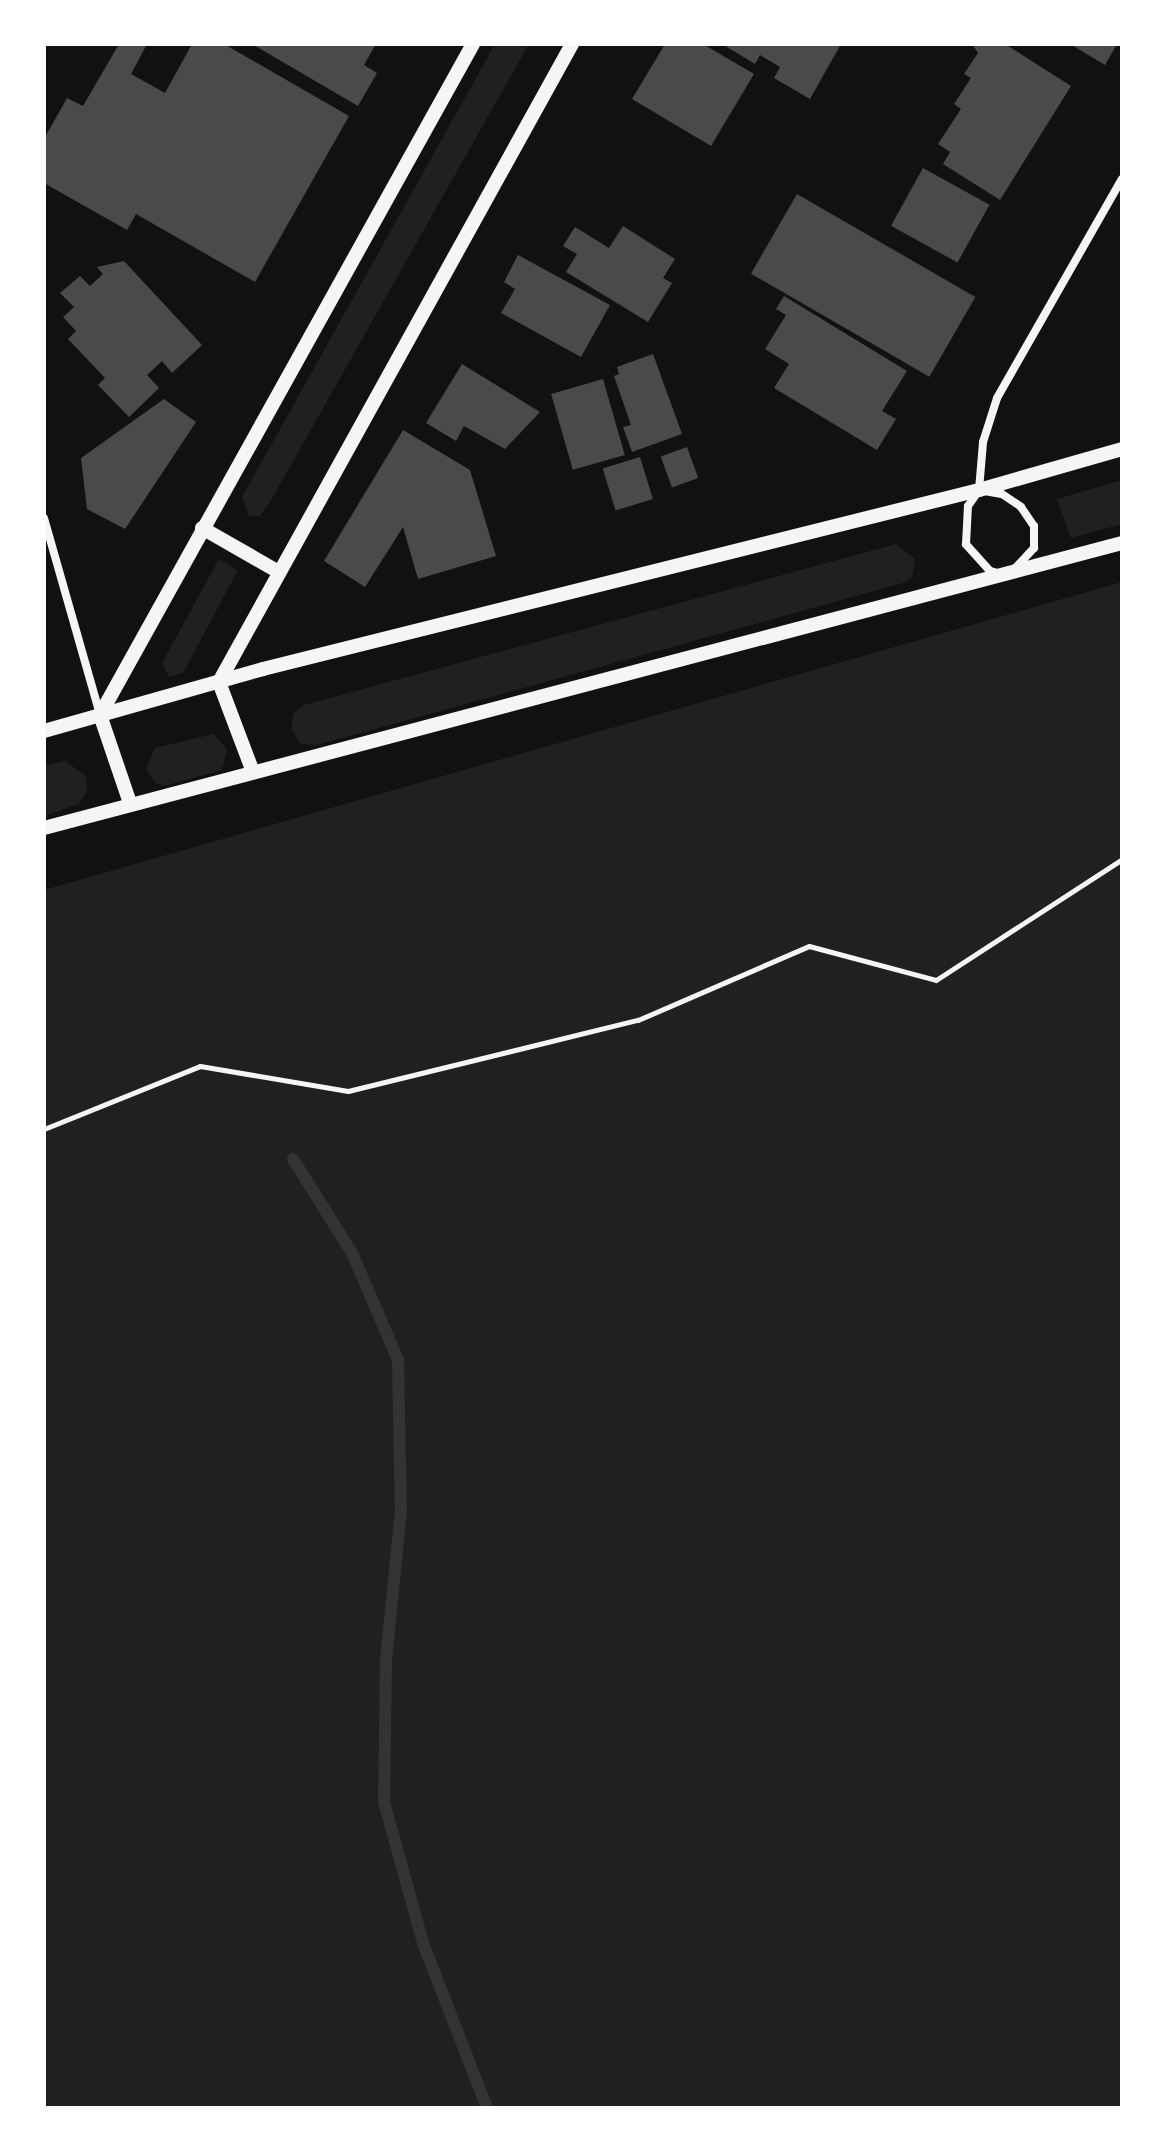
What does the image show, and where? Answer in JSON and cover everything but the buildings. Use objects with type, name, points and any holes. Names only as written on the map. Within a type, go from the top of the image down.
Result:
[{"type":"street","points":[[100,715],[473,44]]},
{"type":"street","points":[[253,772],[219,682],[277,571],[572,44]]},
{"type":"street","points":[[1008,576],[990,571],[966,544],[968,506],[979,490],[983,442],[997,398],[1122,179]]},
{"type":"street","points":[[44,731],[219,682],[979,490],[1122,449]]},
{"type":"street","points":[[979,490],[1002,494],[1021,507],[1034,526],[1034,548],[1008,576]]},
{"type":"street","points":[[44,518],[100,715],[130,803]]},
{"type":"street","points":[[202,528],[277,571]]},
{"type":"street","points":[[44,828],[130,803],[1008,576],[1122,543]]},
{"type":"path","points":[[44,1129],[200,1066],[348,1091],[638,1020],[809,946],[936,980],[1122,859]]},
{"type":"shaded area","points":[[495,44],[529,44],[270,502],[260,516],[249,516],[242,497]]},
{"type":"shaded area","points":[[1122,480],[1122,524],[1071,538],[1057,499]]},
{"type":"shaded area","points":[[896,544],[915,559],[912,577],[903,583],[317,745],[301,744],[291,729],[294,713],[304,705]]},
{"type":"shaded area","points":[[219,559],[238,570],[183,673],[169,677],[162,663]]},
{"type":"shaded area","points":[[1122,582],[1122,2108],[44,2108],[44,890]]},
{"type":"shaded area","points":[[213,734],[227,749],[222,770],[164,786],[155,783],[146,769],[155,748]]},
{"type":"shaded area","points":[[65,761],[86,776],[87,792],[79,804],[44,816],[44,766]]},
{"type":"waterway","points":[[293,1159],[352,1253],[398,1360],[401,1510],[386,1659],[384,1802],[424,1946],[487,2108]]}]
